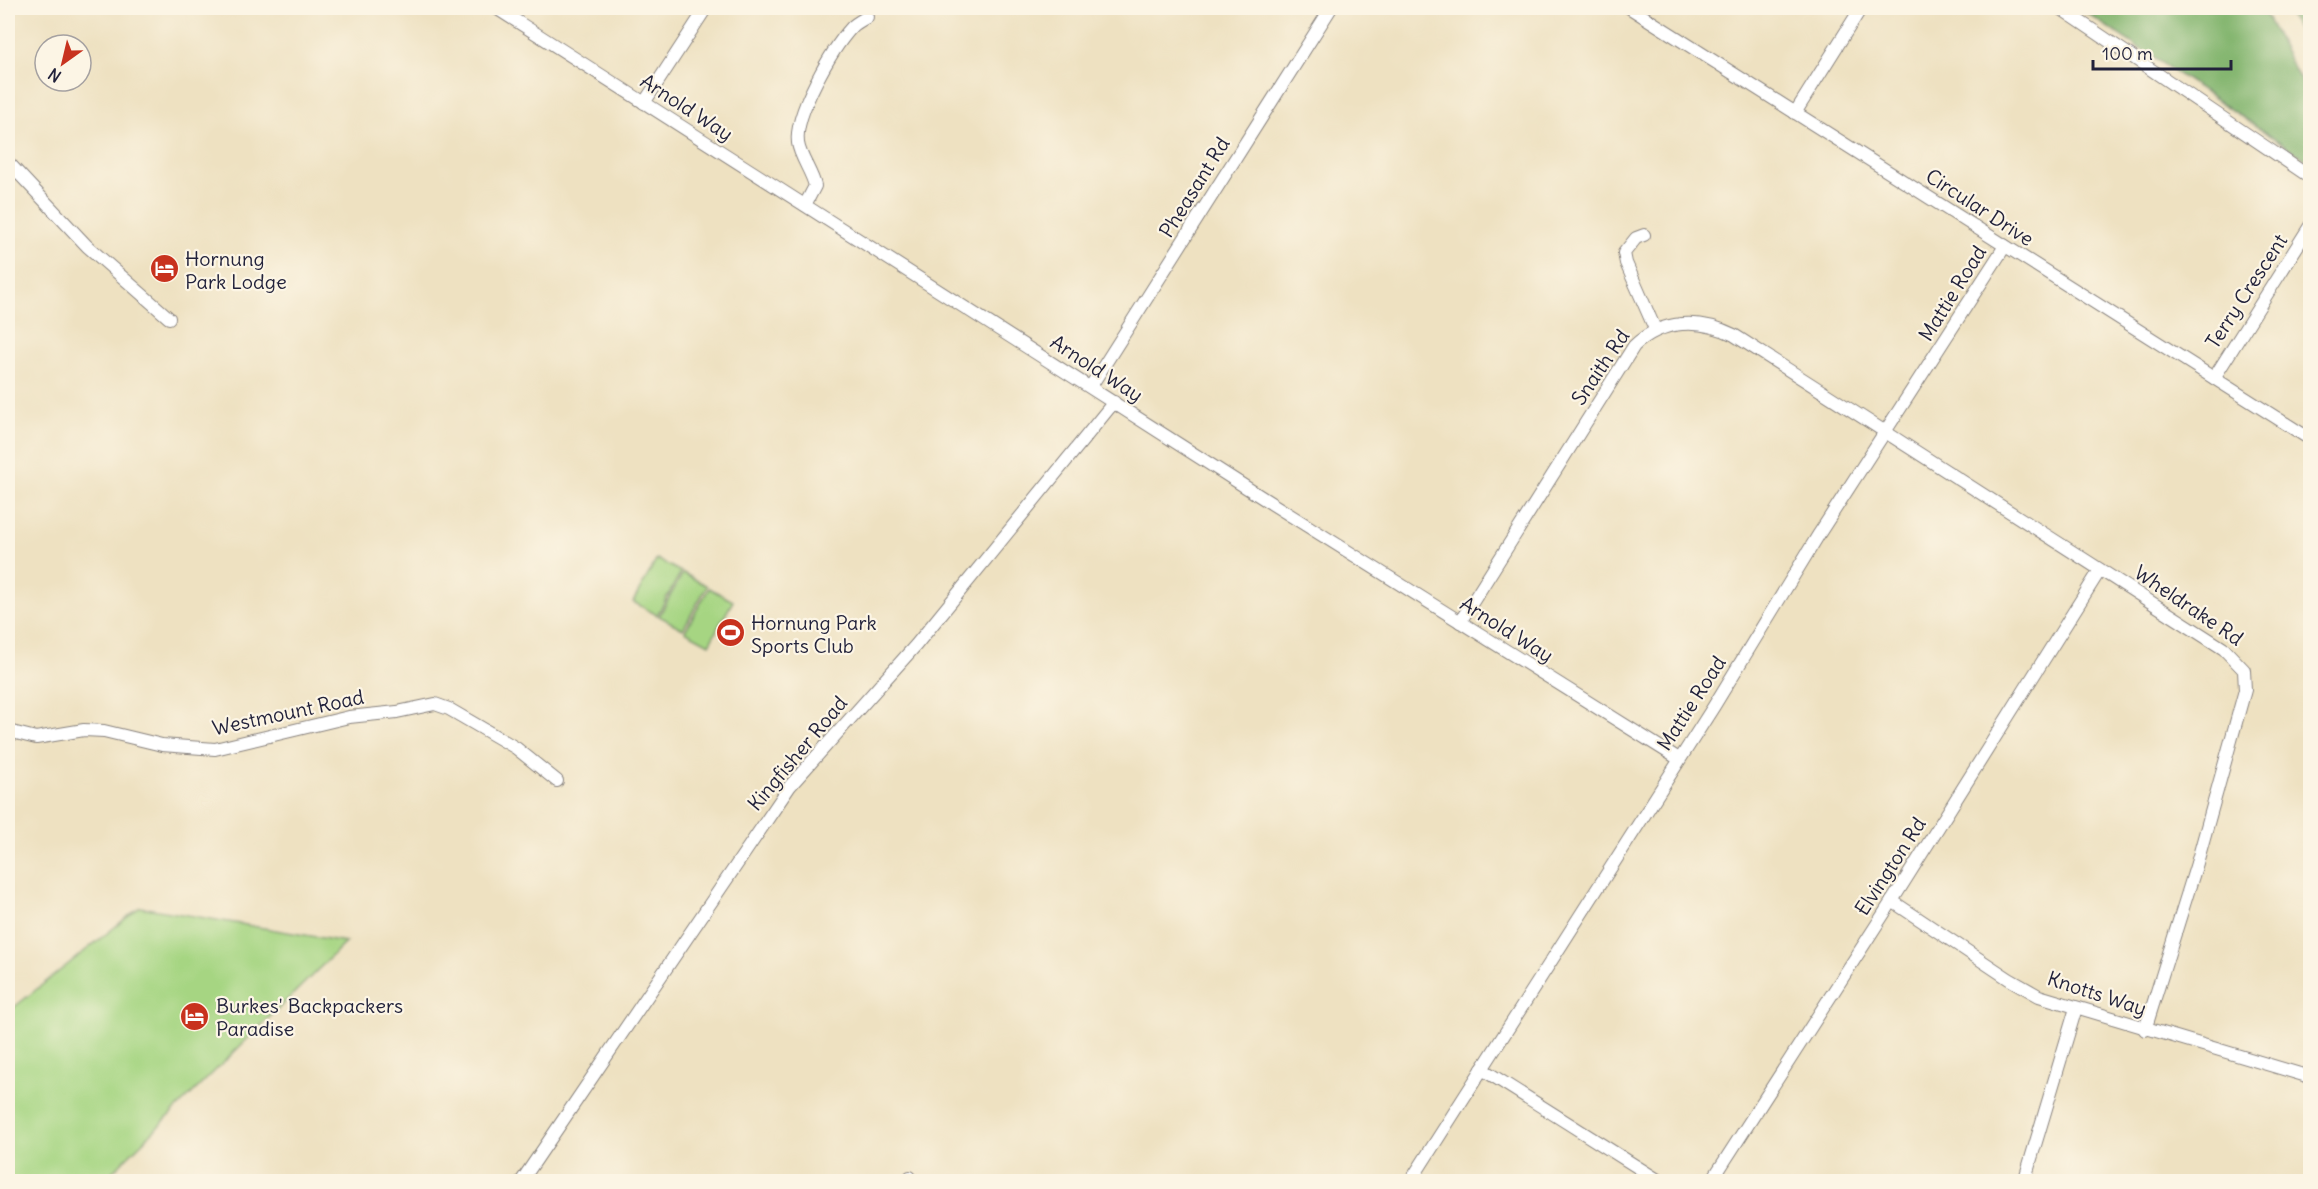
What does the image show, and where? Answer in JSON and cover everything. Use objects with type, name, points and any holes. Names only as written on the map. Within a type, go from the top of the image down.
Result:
[{"type":"street","name":"Arnold Way","points":[[496,8],[1679,759]]},
{"type":"street","points":[[644,103],[706,8]]},
{"type":"street","name":"Pheasant Rd","points":[[1091,386],[1331,8]]},
{"type":"street","name":"Circular Drive","points":[[1630,8],[2310,439]]},
{"type":"street","points":[[1795,113],[1861,8]]},
{"type":"street","points":[[2060,8],[2310,177]]},
{"type":"street","points":[[805,205],[816,186],[811,170],[798,146],[797,132],[806,106],[822,75],[853,26],[867,17]]},
{"type":"street","points":[[8,162],[87,246],[170,318]]},
{"type":"street","name":"Terry Crescent","points":[[2214,378],[2310,226]]},
{"type":"street","points":[[1644,235],[1636,238],[1624,252],[1626,263],[1655,330]]},
{"type":"street","name":"Mattie Road","points":[[1410,1182],[2005,246]]},
{"type":"street","name":"Snaith Rd","points":[[1460,622],[1634,346],[1655,330],[1692,323],[1718,327],[1885,433]]},
{"type":"street","name":"Kingfisher Road","points":[[521,1182],[790,786],[916,645],[1114,402]]},
{"type":"street","name":"Wheldrake Rd","points":[[1885,433],[2224,649],[2240,664],[2245,674],[2245,690],[2197,863],[2145,1029]]},
{"type":"street","name":"Elvington Rd","points":[[1711,1182],[1892,901],[2100,570]]},
{"type":"street","name":"Westmount Road","points":[[8,731],[36,738],[84,730],[104,731],[162,745],[215,749],[349,717],[397,712],[435,704],[516,748],[557,781]]},
{"type":"street","name":"Knotts Way","points":[[1892,901],[2009,980],[2039,996],[2310,1077]]},
{"type":"street","points":[[2024,1182],[2076,1008]]},
{"type":"street","points":[[1482,1069],[1661,1182]]},
{"type":"green space","points":[[2079,8],[2262,8],[2310,99],[2310,162]]},
{"type":"green space","points":[[2286,8],[2310,8],[2310,53]]},
{"type":"green space","points":[[657,559],[681,572],[657,615],[633,602]]},
{"type":"green space","points":[[683,573],[707,586],[683,629],[659,616]]},
{"type":"green space","points":[[709,588],[733,601],[709,644],[685,631]]},
{"type":"green space","points":[[140,907],[346,942],[103,1181],[8,1181],[8,1012]]},
{"type":"place","name":"Hornung Park Lodge","points":[[164,269]]},
{"type":"place","name":"Hornung Park Sports Club","points":[[730,633]]},
{"type":"place","name":"Burkes' Backpackers Paradise","points":[[195,1016]]}]
